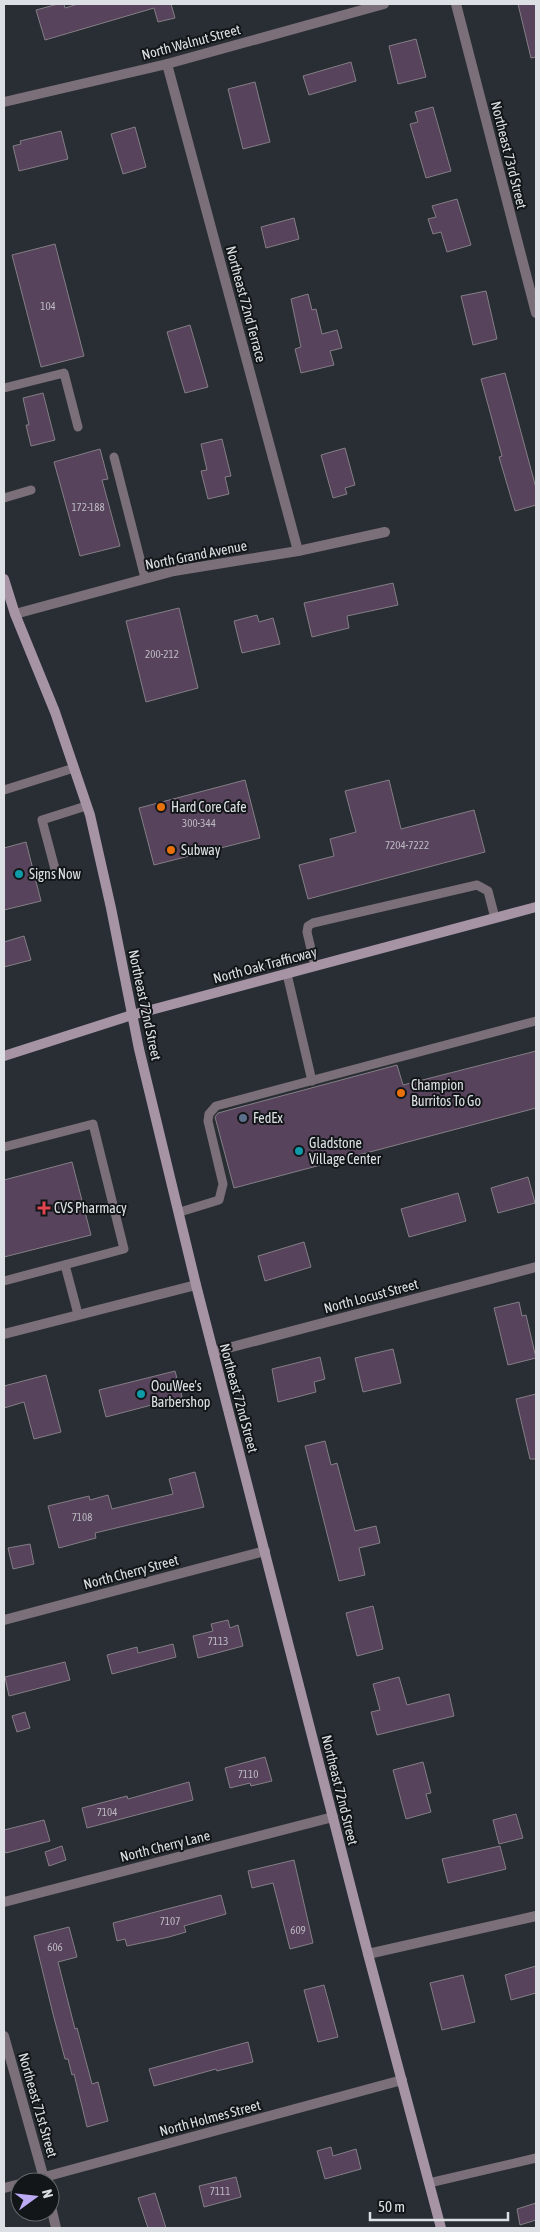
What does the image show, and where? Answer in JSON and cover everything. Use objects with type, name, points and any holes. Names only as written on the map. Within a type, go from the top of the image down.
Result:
[{"type":"main road","name":"Northeast 72nd Street","points":[[4,578],[15,614],[55,712],[86,806],[111,908],[132,1015],[196,1285],[368,1954],[441,2228]]},
{"type":"main road","name":"North Oak Trafficway","points":[[4,1056],[132,1015],[536,908]]},
{"type":"street","name":"North Walnut Street","points":[[4,102],[167,64],[384,4]]},
{"type":"street","name":"Northeast 73rd Street","points":[[456,4],[536,313]]},
{"type":"street","name":"Northeast 72nd Terrace","points":[[167,64],[298,551]]},
{"type":"street","name":"North Grand Avenue","points":[[15,614],[174,571],[298,551],[385,532]]},
{"type":"street","name":"North Locust Street","points":[[213,1352],[536,1267]]},
{"type":"street","points":[[4,1334],[196,1285]]},
{"type":"street","name":"North Cherry Street","points":[[4,1620],[265,1551]]},
{"type":"street","name":"North Cherry Lane","points":[[4,1902],[333,1817]]},
{"type":"street","points":[[368,1954],[536,1916]]},
{"type":"street","name":"Northeast 71st Street","points":[[4,2036],[42,2172]]},
{"type":"street","name":"North Holmes Street","points":[[60,2176],[402,2080]]},
{"type":"lane","points":[[4,388],[64,373],[78,427]]},
{"type":"lane","points":[[114,458],[145,578]]},
{"type":"lane","points":[[4,498],[31,490]]},
{"type":"lane","points":[[4,790],[74,768]]},
{"type":"lane","points":[[55,869],[42,820],[86,806]]},
{"type":"lane","points":[[315,966],[307,932],[308,926],[313,923],[477,884],[488,891],[495,918]]},
{"type":"lane","points":[[287,974],[312,1081]]},
{"type":"lane","points":[[180,1212],[219,1200],[223,1184],[208,1121],[210,1114],[216,1106],[536,1021]]},
{"type":"lane","points":[[4,1147],[93,1124],[124,1249],[4,1281]]},
{"type":"lane","points":[[65,1265],[78,1314]]},
{"type":"lane","points":[[429,2183],[536,2158]]},
{"type":"building","points":[[64,4],[65,8],[78,4],[171,4],[175,18],[158,22],[154,8],[45,40],[36,10]]},
{"type":"building","points":[[518,4],[536,4],[536,57],[531,58]]},
{"type":"building","points":[[416,39],[426,77],[398,84],[389,46]]},
{"type":"building","points":[[351,62],[356,81],[309,95],[303,76]]},
{"type":"building","points":[[255,82],[270,142],[243,149],[228,89]]},
{"type":"building","points":[[433,107],[451,171],[426,178],[410,124],[418,122],[415,112]]},
{"type":"building","points":[[135,127],[146,167],[123,174],[111,134]]},
{"type":"building","points":[[61,131],[68,159],[19,171],[13,146],[21,144],[20,141]]},
{"type":"building","points":[[457,199],[471,245],[447,252],[441,232],[433,234],[428,219],[436,217],[432,206]]},
{"type":"building","points":[[294,218],[299,239],[266,248],[261,227]]},
{"type":"building","points":[[55,244],[84,356],[41,367],[12,255]]},
{"type":"building","points":[[486,291],[497,339],[473,345],[461,296]]},
{"type":"building","points":[[308,294],[312,310],[316,309],[322,334],[337,330],[342,348],[330,351],[334,365],[301,373],[295,349],[301,347],[291,299]]},
{"type":"building","points":[[190,325],[208,387],[185,393],[167,332]]},
{"type":"building","points":[[505,373],[536,488],[536,505],[515,511],[499,457],[502,456],[481,379]]},
{"type":"building","points":[[43,393],[55,440],[31,446],[23,398]]},
{"type":"building","points":[[222,439],[231,476],[225,477],[229,494],[208,499],[201,471],[207,470],[201,444]]},
{"type":"building","points":[[345,448],[355,485],[345,488],[347,494],[333,498],[321,455]]},
{"type":"building","points":[[100,449],[108,479],[102,480],[120,546],[80,556],[54,462]]},
{"type":"building","points":[[393,583],[398,605],[347,616],[349,628],[312,637],[304,603]]},
{"type":"building","points":[[179,608],[198,688],[146,702],[126,621]]},
{"type":"building","points":[[257,615],[259,622],[273,618],[280,644],[242,653],[234,621]]},
{"type":"building","points":[[245,780],[260,838],[154,865],[139,808]]},
{"type":"building","points":[[389,780],[401,829],[474,810],[485,852],[308,899],[299,865],[334,856],[330,839],[356,832],[345,791]]},
{"type":"building","name":"Signs Now","points":[[26,842],[41,901],[4,910],[4,848]]},
{"type":"building","points":[[24,936],[31,960],[4,967],[4,942]]},
{"type":"building","name":"Gladstone Village Center","points":[[536,1051],[536,1108],[234,1188],[215,1117],[218,1113],[397,1065],[403,1085]]},
{"type":"building","name":"CVS Pharmacy","points":[[72,1162],[91,1235],[4,1257],[4,1180]]},
{"type":"building","points":[[528,1177],[535,1203],[498,1213],[491,1188]]},
{"type":"building","points":[[458,1193],[466,1221],[409,1237],[401,1209]]},
{"type":"building","points":[[304,1242],[311,1267],[265,1281],[258,1256]]},
{"type":"building","points":[[519,1302],[522,1316],[526,1315],[536,1358],[508,1365],[494,1308]]},
{"type":"building","points":[[393,1349],[401,1383],[363,1392],[355,1358]]},
{"type":"building","points":[[320,1357],[325,1379],[314,1382],[316,1392],[278,1402],[272,1369]]},
{"type":"building","name":"OouWee's Barbershop","points":[[175,1371],[182,1397],[106,1417],[99,1390]]},
{"type":"building","points":[[46,1375],[61,1432],[34,1439],[24,1402],[4,1408],[4,1386]]},
{"type":"building","points":[[536,1394],[536,1459],[530,1459],[516,1399]]},
{"type":"building","points":[[325,1441],[331,1465],[337,1463],[355,1531],[376,1526],[380,1543],[359,1548],[365,1575],[339,1581],[305,1446]]},
{"type":"building","points":[[195,1472],[204,1507],[95,1533],[96,1538],[59,1548],[48,1506],[89,1496],[90,1500],[108,1495],[112,1509],[173,1494],[169,1479]]},
{"type":"building","points":[[30,1544],[34,1564],[13,1569],[8,1548]]},
{"type":"building","points":[[373,1606],[383,1649],[357,1656],[346,1613]]},
{"type":"building","points":[[228,1620],[230,1628],[238,1625],[243,1646],[198,1658],[193,1636],[213,1631],[211,1624]]},
{"type":"building","points":[[173,1644],[176,1657],[112,1674],[107,1655],[137,1647],[138,1653]]},
{"type":"building","points":[[65,1662],[70,1680],[9,1696],[5,1677]]},
{"type":"building","points":[[399,1677],[407,1705],[449,1694],[454,1716],[377,1735],[371,1712],[380,1710],[373,1684]]},
{"type":"building","points":[[25,1712],[30,1728],[17,1732],[12,1716]]},
{"type":"building","points":[[265,1757],[272,1781],[251,1786],[250,1783],[230,1788],[225,1768]]},
{"type":"building","points":[[423,1762],[431,1793],[426,1794],[431,1812],[406,1819],[393,1770]]},
{"type":"building","points":[[189,1782],[193,1800],[87,1828],[82,1808],[127,1796],[128,1799]]},
{"type":"building","points":[[516,1814],[523,1838],[499,1844],[493,1820]]},
{"type":"building","points":[[44,1820],[50,1841],[6,1853],[4,1850],[4,1830]]},
{"type":"building","points":[[62,1846],[66,1860],[49,1866],[45,1852]]},
{"type":"building","points":[[500,1846],[506,1869],[448,1883],[442,1859]]},
{"type":"building","points":[[294,1860],[313,1943],[290,1949],[273,1883],[252,1888],[248,1871]]},
{"type":"building","points":[[221,1895],[226,1914],[184,1926],[186,1932],[127,1946],[125,1939],[117,1941],[113,1923]]},
{"type":"building","points":[[69,1927],[77,1957],[58,1962],[75,2029],[77,2028],[92,2084],[98,2082],[108,2121],[87,2127],[74,2074],[72,2075],[68,2059],[65,2059],[34,1936]]},
{"type":"building","points":[[536,1966],[536,1993],[511,2000],[505,1975]]},
{"type":"building","points":[[463,1975],[475,2022],[442,2030],[430,1983]]},
{"type":"building","points":[[324,1985],[338,2037],[318,2042],[304,1990]]},
{"type":"building","points":[[248,2042],[253,2062],[217,2071],[216,2069],[154,2086],[149,2069]]},
{"type":"building","points":[[331,2147],[333,2156],[356,2149],[361,2169],[325,2179],[317,2151]]},
{"type":"building","points":[[236,2177],[241,2197],[204,2207],[199,2186]]},
{"type":"building","points":[[155,2193],[166,2228],[148,2228],[138,2198]]},
{"type":"building","points":[[536,2203],[536,2220],[520,2225],[517,2209]]},
{"type":"place","name":"Hard Core Cafe","points":[[161,807]]},
{"type":"place","name":"Subway","points":[[171,850]]},
{"type":"place","name":"Signs Now","points":[[19,874]]},
{"type":"place","name":"Champion Burritos To Go","points":[[401,1093]]},
{"type":"place","name":"FedEx","points":[[243,1118]]},
{"type":"place","name":"Gladstone Village Center","points":[[299,1151]]},
{"type":"place","name":"CVS Pharmacy","points":[[44,1208]]},
{"type":"place","name":"OouWee's Barbershop","points":[[141,1394]]}]
